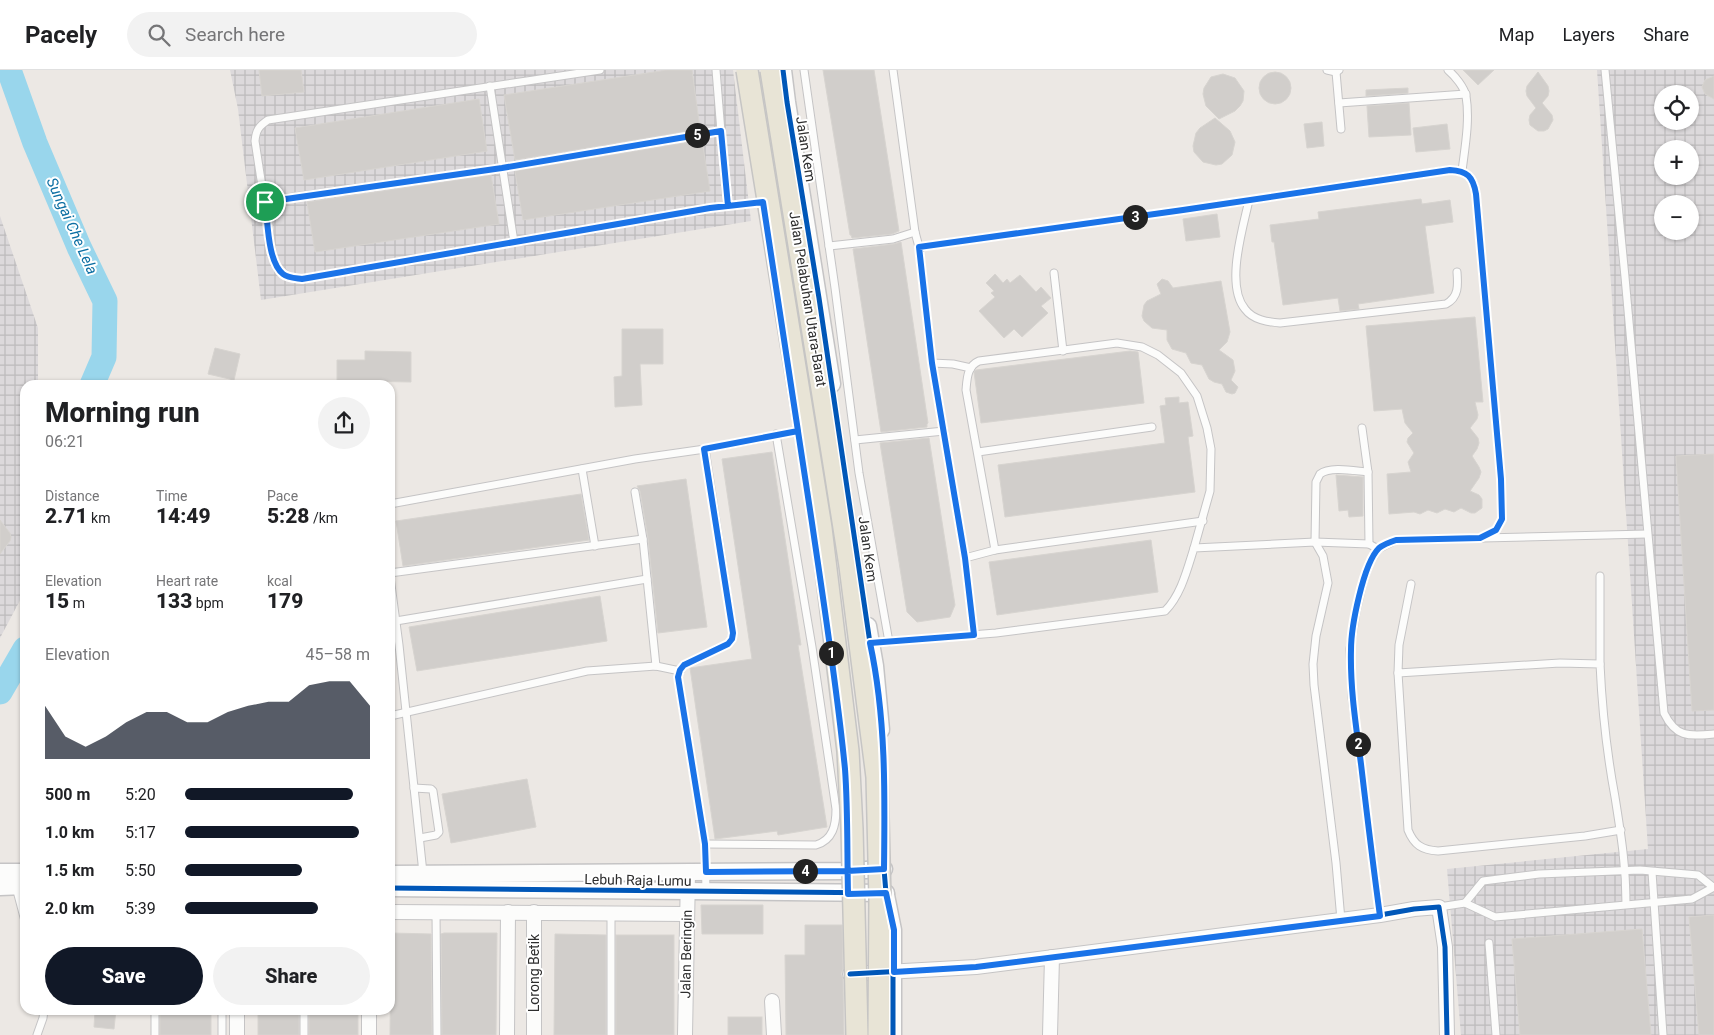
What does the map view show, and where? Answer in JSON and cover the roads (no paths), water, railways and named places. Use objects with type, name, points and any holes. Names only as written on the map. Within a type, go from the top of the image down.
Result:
[{"type":"main road","name":"Jalan Pelabuhan Utara-Barat","points":[[747,70],[822,528],[848,751],[852,829],[857,1035]]},
{"type":"main road","name":"Jalan Pelabuhan Utara-Barat","points":[[771,70],[836,470],[877,777],[880,899],[879,1035]]},
{"type":"street","points":[[741,70],[798,431],[831,654],[845,771],[851,1035]]},
{"type":"street","name":"Jalan Kem","points":[[784,70],[787,102],[875,666],[885,775],[884,869],[886,893],[894,930],[893,1035]]},
{"type":"street","name":"Lebuh Raja Lumu","points":[[395,887],[424,881],[688,872],[884,869]]},
{"type":"street","name":"Jalan Beringin","points":[[685,1035],[688,872]]},
{"type":"street","name":"Lebuh Raja Lumu","points":[[395,875],[424,881],[687,892],[886,893]]},
{"type":"street","points":[[850,974],[976,967],[1439,907],[1446,947],[1447,1035]]},
{"type":"street","points":[[395,912],[687,914]]},
{"type":"street","name":"Lorong Betik","points":[[507,1035],[508,912]]},
{"type":"street","name":"Lorong Betik","points":[[534,912],[534,1035]]},
{"type":"street","points":[[1050,1035],[1052,957]]},
{"type":"street","points":[[772,1001],[774,1035]]},
{"type":"street","points":[[237,1015],[237,1035]]},
{"type":"street","points":[[369,1015],[369,1035]]},
{"type":"lane","points":[[600,70],[268,120],[259,126],[255,140],[272,258],[277,267],[284,274],[292,278],[302,279],[728,206],[763,202]]},
{"type":"lane","points":[[716,70],[728,206]]},
{"type":"lane","points":[[804,70],[855,440],[889,642]]},
{"type":"lane","points":[[893,70],[915,232],[919,247],[932,363],[965,558],[974,635]]},
{"type":"lane","points":[[1327,70],[1338,71],[1341,129]]},
{"type":"lane","points":[[1448,70],[1455,76],[1466,94],[1466,127],[1462,171]]},
{"type":"lane","points":[[1605,70],[1626,277],[1664,713],[1668,722],[1675,730],[1686,735],[1714,734]]},
{"type":"lane","points":[[490,86],[514,242]]},
{"type":"lane","points":[[1339,103],[1466,94]]},
{"type":"lane","points":[[265,202],[502,168],[721,131]]},
{"type":"lane","points":[[919,247],[1450,170],[1462,171],[1472,180],[1476,194],[1501,479],[1502,519],[1496,530],[1480,538]]},
{"type":"lane","points":[[1249,200],[1236,259],[1236,275],[1239,296],[1245,309],[1265,321],[1280,323],[1446,304],[1456,293],[1457,272]]},
{"type":"lane","points":[[829,246],[893,239],[915,232]]},
{"type":"lane","points":[[1054,272],[1063,351]]},
{"type":"lane","points":[[870,643],[974,635],[1165,611],[1171,605],[1179,590],[1203,521],[1210,492],[1211,449],[1207,428],[1197,396],[1181,373],[1158,355],[1132,344],[1117,342],[974,363],[967,376],[966,390],[995,550]]},
{"type":"lane","points":[[932,363],[954,364],[971,368]]},
{"type":"lane","points":[[978,452],[1152,427]]},
{"type":"lane","points":[[1362,428],[1368,472],[1369,544]]},
{"type":"lane","points":[[395,503],[798,431]]},
{"type":"lane","points":[[855,440],[944,431]]},
{"type":"lane","points":[[705,844],[816,846],[823,843],[831,834],[836,818],[812,646],[776,434]]},
{"type":"lane","points":[[704,449],[733,633],[732,639],[728,644],[684,665],[678,677],[705,844],[706,892]]},
{"type":"lane","points":[[582,469],[595,546]]},
{"type":"lane","points":[[1341,920],[1336,863],[1314,685],[1313,664],[1316,636],[1328,583],[1323,556],[1315,542],[1316,482],[1320,474],[1327,471],[1346,469],[1368,472]]},
{"type":"lane","points":[[635,492],[643,540],[656,666]]},
{"type":"lane","points":[[965,558],[995,550],[1203,521]]},
{"type":"lane","points":[[1380,916],[1352,697],[1350,648],[1363,582],[1369,564],[1378,549],[1396,540],[1647,534]]},
{"type":"lane","points":[[395,572],[643,540]]},
{"type":"lane","points":[[1194,548],[1315,542],[1369,544],[1378,549]]},
{"type":"lane","points":[[1600,576],[1601,689],[1626,871],[1626,904]]},
{"type":"lane","points":[[396,621],[647,579]]},
{"type":"lane","points":[[1411,584],[1398,645],[1398,673],[1408,830],[1411,839],[1426,851],[1438,852],[1585,836],[1621,830]]},
{"type":"lane","points":[[395,614],[424,881]]},
{"type":"lane","points":[[1398,673],[1560,664],[1600,664]]},
{"type":"lane","points":[[395,715],[587,670],[656,666],[680,670]]},
{"type":"lane","points":[[414,788],[431,789],[433,791],[439,832],[436,835],[420,838]]},
{"type":"lane","points":[[1439,907],[1465,903],[1495,917],[1692,899],[1713,887],[1698,875],[1640,870],[1539,874],[1484,881],[1465,903]]},
{"type":"lane","points":[[1652,872],[1663,1035]]},
{"type":"lane","points":[[13,879],[20,904]]},
{"type":"lane","points":[[436,912],[437,1035]]},
{"type":"lane","points":[[611,913],[611,1035]]},
{"type":"lane","points":[[1489,943],[1496,1035]]},
{"type":"lane","points":[[37,1035],[43,1015]]},
{"type":"lane","points":[[155,1015],[155,1035]]},
{"type":"lane","points":[[222,1015],[222,1035]]},
{"type":"lane","points":[[304,1015],[304,1035]]},
{"type":"waterway","name":"Sungai Che Lela","points":[[9,70],[35,143],[79,247],[105,301],[104,357],[94,380]]},
{"type":"waterway","name":"Sungai Che Lela","points":[[0,692],[20,658]]}]
